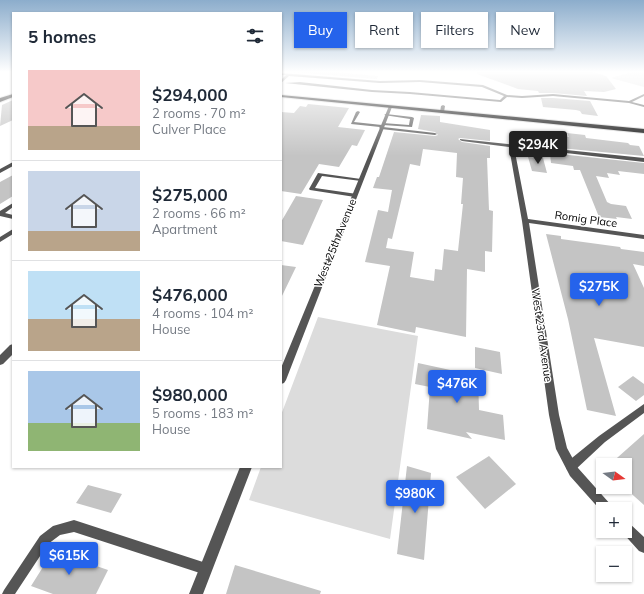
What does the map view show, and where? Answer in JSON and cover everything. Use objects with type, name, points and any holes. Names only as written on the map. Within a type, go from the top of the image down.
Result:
[{"type":"main road","points":[[318,100],[390,107],[442,109],[644,126]]},
{"type":"main road","points":[[367,100],[644,131]]},
{"type":"street","name":"West 25th Avenue","points":[[282,378],[390,107]]},
{"type":"street","points":[[462,140],[644,160]]},
{"type":"street","name":"West 23rd Avenue","points":[[511,146],[525,221],[554,416],[562,449],[574,472],[601,502]]},
{"type":"street","points":[[0,172],[12,165]]},
{"type":"street","name":"Romig Place","points":[[525,221],[644,237]]},
{"type":"street","points":[[0,361],[12,349]]},
{"type":"street","points":[[196,594],[246,468]]},
{"type":"street","points":[[632,534],[644,546]]},
{"type":"lane","points":[[604,100],[629,102],[644,106]]},
{"type":"lane","points":[[629,102],[634,100]]},
{"type":"lane","points":[[358,112],[352,123],[435,134]]},
{"type":"lane","points":[[382,126],[411,126],[412,118],[386,115]]},
{"type":"lane","points":[[355,195],[312,189],[320,174],[360,180]]},
{"type":"lane","points":[[0,214],[12,206]]},
{"type":"lane","points":[[0,214],[12,217]]},
{"type":"lane","points":[[0,240],[12,232]]},
{"type":"lane","points":[[571,466],[644,408]]},
{"type":"lane","points":[[8,594],[44,540],[58,530],[74,526],[206,569]]},
{"type":"shaded area","points":[[318,317],[418,336],[390,539],[249,500],[261,468],[282,468],[282,412]]},
{"type":"building","points":[[12,100],[12,120],[0,126],[2,105]]},
{"type":"building","points":[[541,100],[590,101],[598,116],[582,114],[580,111],[576,110],[543,107]]},
{"type":"building","points":[[308,104],[349,108],[338,127],[365,130],[357,146],[352,145],[339,167],[319,164],[301,194],[282,191],[282,112],[294,113],[300,106],[306,107]]},
{"type":"building","points":[[421,115],[440,116],[440,122],[490,130],[490,141],[458,139],[462,142],[490,146],[490,158],[487,158],[489,210],[493,211],[492,252],[485,251],[485,272],[467,269],[466,337],[416,327],[415,333],[377,325],[390,266],[365,262],[378,210],[388,212],[392,190],[373,188],[377,177],[379,177],[394,132],[435,136],[438,135],[435,132],[418,129]],"holes":[[[423,149],[457,153],[456,177],[463,178],[461,204],[463,204],[458,251],[444,249],[442,270],[435,269],[434,281],[410,277],[414,252],[386,248],[388,238],[392,239],[410,164],[420,166]]]},
{"type":"building","points":[[567,133],[585,135],[586,138],[628,143],[630,145],[639,146],[644,156],[549,147],[547,134],[569,137]]},
{"type":"building","points":[[550,153],[644,163],[644,174],[618,171],[620,175],[607,173],[609,178],[596,176],[607,202],[626,206],[632,219],[599,217],[580,170],[574,170],[573,166],[551,163]]},
{"type":"building","points":[[528,157],[543,158],[547,173],[532,171]]},
{"type":"building","points":[[12,176],[12,197],[0,204],[0,182]]},
{"type":"building","points":[[296,196],[323,200],[303,245],[282,241],[282,220]]},
{"type":"building","points":[[546,234],[561,236],[561,239],[620,247],[621,249],[644,252],[644,266],[633,264],[644,288],[644,347],[594,338],[616,416],[587,410],[568,319]]},
{"type":"building","points":[[282,265],[296,267],[282,296]]},
{"type":"building","points":[[475,347],[500,352],[502,374],[475,368]]},
{"type":"building","points":[[418,363],[478,376],[479,410],[503,415],[505,440],[466,432],[472,439],[427,429],[430,387],[415,384]]},
{"type":"building","points":[[633,376],[644,384],[644,395],[636,401],[618,387]]},
{"type":"building","points":[[644,434],[644,505],[632,494],[632,458],[617,458]]},
{"type":"building","points":[[489,456],[516,484],[485,509],[456,477]]},
{"type":"building","points":[[407,466],[431,473],[424,560],[397,554]]},
{"type":"building","points":[[88,485],[122,494],[111,513],[76,503]]},
{"type":"building","points":[[53,551],[108,570],[96,594],[53,594],[31,586]]},
{"type":"building","points":[[235,565],[321,591],[320,594],[226,594]]}]
